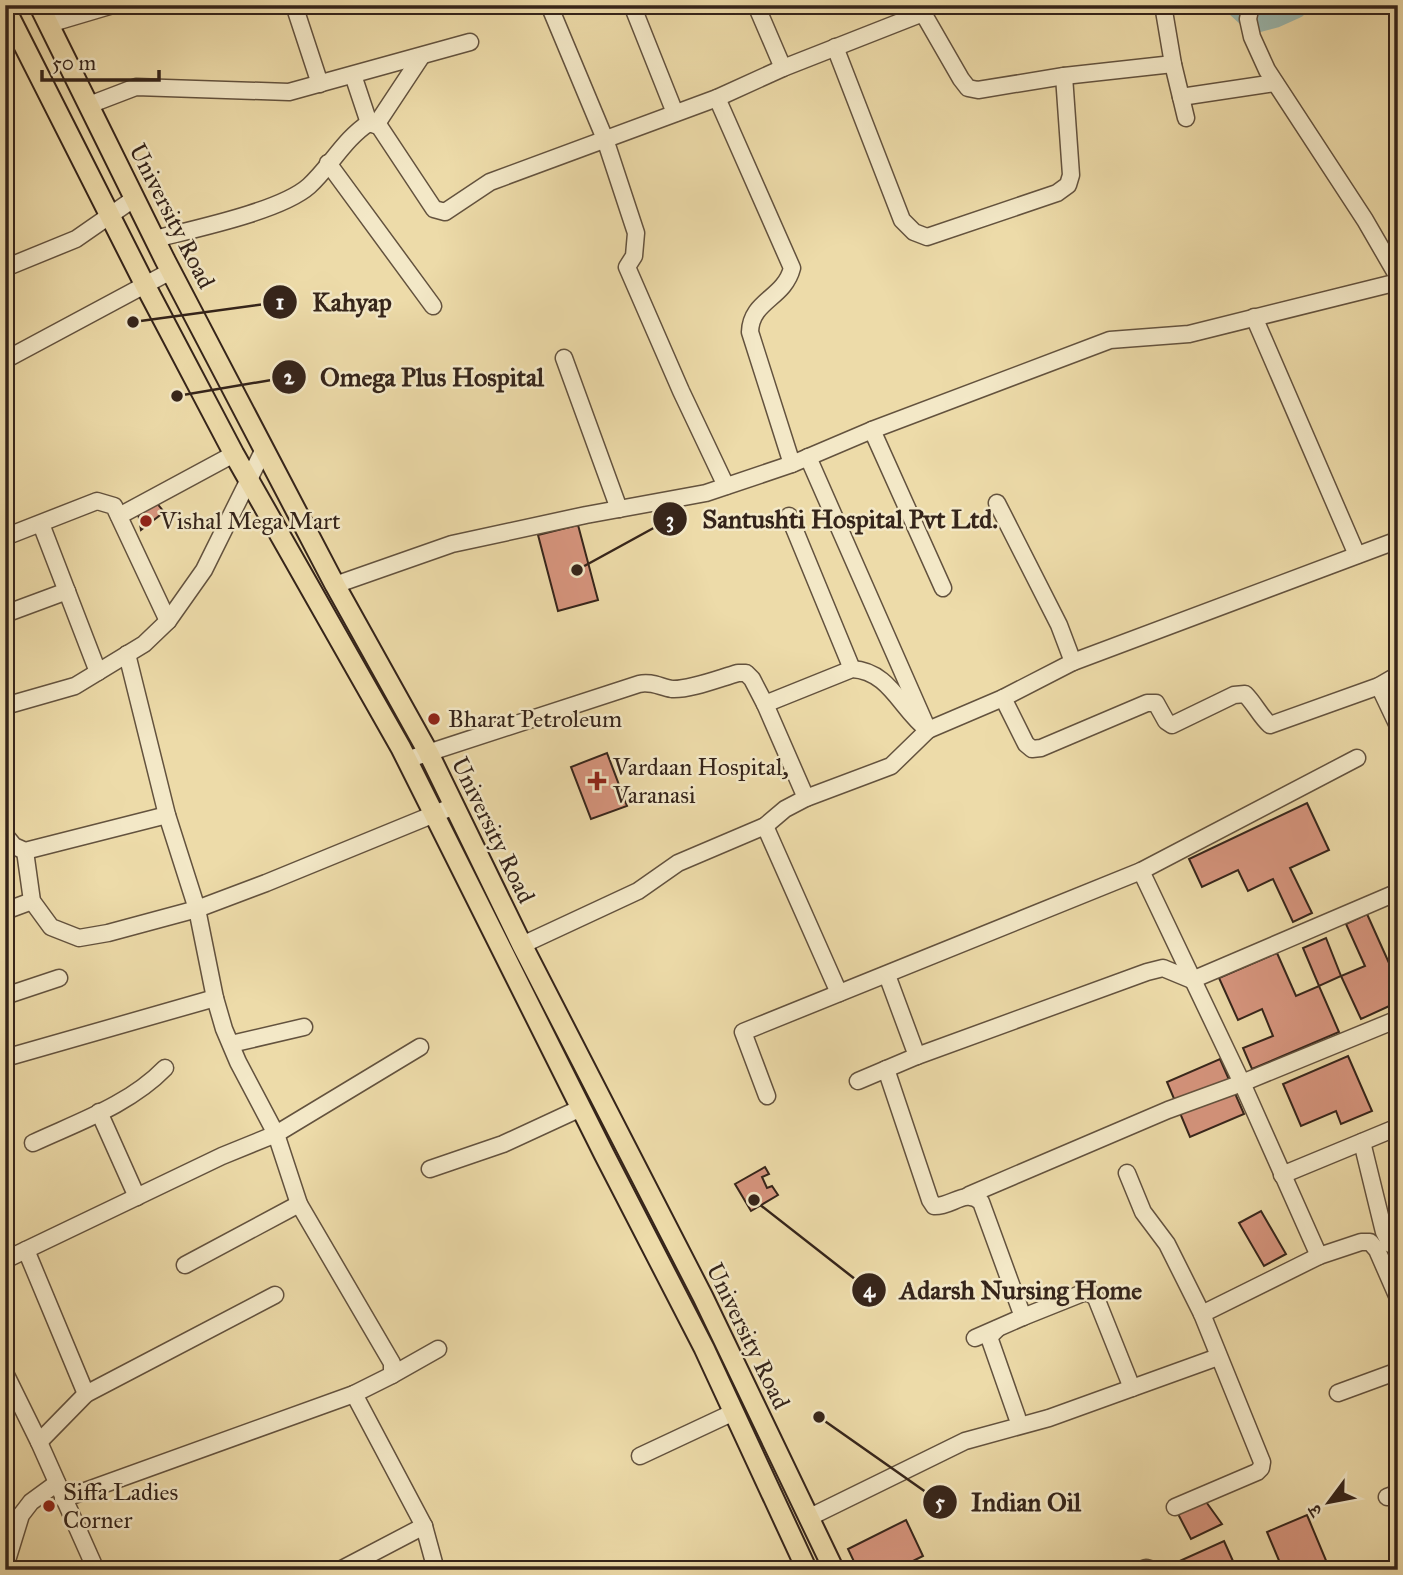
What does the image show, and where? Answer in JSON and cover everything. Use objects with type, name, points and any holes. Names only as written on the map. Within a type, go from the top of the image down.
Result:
[{"type":"main road","name":"University Road","points":[[39,5],[171,271],[335,585],[428,752],[522,945],[703,1297],[834,1570]]},
{"type":"main road","points":[[5,8],[234,454],[406,760],[704,1348],[807,1570]]},
{"type":"main road","points":[[756,1459],[776,1450]]},
{"type":"street","points":[[49,24],[113,5]]},
{"type":"street","points":[[294,5],[320,84]]},
{"type":"street","points":[[549,5],[605,139],[636,233],[635,256],[627,267],[726,486]]},
{"type":"street","points":[[632,5],[675,113]]},
{"type":"street","points":[[756,5],[783,68]]},
{"type":"street","points":[[1163,5],[1186,118]]},
{"type":"street","points":[[353,75],[373,124],[434,209],[441,212],[447,211],[489,182],[717,98],[925,9],[968,88],[978,90],[1063,76],[1173,64]]},
{"type":"street","points":[[335,585],[452,544],[706,494],[792,464],[872,430],[1110,340],[1189,334],[1398,279],[1365,220],[1275,83],[1252,37],[1250,10]]},
{"type":"street","points":[[89,105],[136,87],[289,92],[470,43]]},
{"type":"street","points":[[835,47],[902,220],[914,232],[927,237],[1057,193],[1068,185],[1071,175],[1063,76]]},
{"type":"street","points":[[155,239],[247,214],[295,196],[309,186],[328,163],[373,124],[421,57]]},
{"type":"street","points":[[1181,97],[1275,83]]},
{"type":"street","points":[[717,98],[792,268],[783,287],[756,311],[750,332],[792,464]]},
{"type":"street","points":[[328,163],[432,306]]},
{"type":"street","points":[[5,268],[76,239],[135,198]]},
{"type":"street","points":[[5,360],[171,271]]},
{"type":"street","points":[[1254,317],[1357,555]]},
{"type":"street","points":[[564,358],[619,509]]},
{"type":"street","points":[[872,430],[943,588]]},
{"type":"street","points":[[5,706],[75,687],[144,644],[168,621],[204,570],[264,449]]},
{"type":"street","points":[[119,516],[234,454]]},
{"type":"street","points":[[808,457],[928,730]]},
{"type":"street","points":[[5,537],[97,501],[114,506],[168,621]]},
{"type":"street","points":[[997,503],[1059,625],[1073,662]]},
{"type":"street","points":[[789,516],[852,669]]},
{"type":"street","points":[[41,524],[98,672]]},
{"type":"street","points":[[522,945],[638,891],[678,863],[765,826],[785,809],[806,798],[891,766],[928,730],[1003,698],[1073,662],[1398,540]]},
{"type":"street","points":[[5,614],[67,592]]},
{"type":"street","points":[[127,654],[167,815],[197,909],[215,998],[231,1044],[276,1134],[299,1204],[391,1363],[392,1375]]},
{"type":"street","points":[[765,704],[852,669],[860,669],[888,685],[913,719],[928,730]]},
{"type":"street","points":[[406,760],[648,682],[671,689],[682,688],[746,673],[765,704],[806,798]]},
{"type":"street","points":[[1003,698],[1026,744],[1032,749],[1041,748],[1147,703],[1156,703],[1166,721],[1172,724],[1234,695],[1245,694],[1270,725],[1379,686],[1398,675]]},
{"type":"street","points":[[1379,686],[1398,726]]},
{"type":"street","points":[[767,1096],[743,1032],[1141,871],[1357,758]]},
{"type":"street","points":[[25,851],[32,901],[51,927],[79,938],[197,909],[454,806]]},
{"type":"street","points":[[5,835],[14,846],[25,851],[167,815]]},
{"type":"street","points":[[765,826],[839,993]]},
{"type":"street","points":[[1141,871],[1242,1083],[1319,1256]]},
{"type":"street","points":[[858,1081],[917,1056],[1147,972],[1163,968],[1192,980],[1398,892]]},
{"type":"street","points":[[5,911],[32,901]]},
{"type":"street","points":[[887,975],[917,1056]]},
{"type":"street","points":[[5,996],[59,978]]},
{"type":"street","points":[[5,1058],[215,998]]},
{"type":"street","points":[[886,1069],[930,1200],[934,1206],[940,1206],[1168,1110],[1242,1083],[1398,1019]]},
{"type":"street","points":[[231,1044],[304,1027]]},
{"type":"street","points":[[5,1260],[222,1156],[276,1134],[419,1047]]},
{"type":"street","points":[[33,1143],[99,1112],[150,1083],[165,1069]]},
{"type":"street","points":[[430,1169],[503,1144],[581,1108]]},
{"type":"street","points":[[99,1112],[137,1197]]},
{"type":"street","points":[[1282,1175],[1398,1127]]},
{"type":"street","points":[[1362,1142],[1384,1232],[1390,1244]]},
{"type":"street","points":[[1127,1173],[1143,1212],[1171,1250],[1202,1314],[1262,1462],[1257,1472],[1175,1507]]},
{"type":"street","points":[[969,1195],[981,1202],[1023,1317]]},
{"type":"street","points":[[185,1265],[299,1204]]},
{"type":"street","points":[[1202,1314],[1319,1256],[1361,1242],[1370,1242],[1377,1250],[1398,1297]]},
{"type":"street","points":[[26,1250],[86,1394]]},
{"type":"street","points":[[975,1338],[1083,1293],[1090,1293],[1096,1298],[1132,1388]]},
{"type":"street","points":[[39,1442],[86,1394],[275,1295]]},
{"type":"street","points":[[997,1329],[989,1337],[1017,1418]]},
{"type":"street","points":[[63,1499],[354,1394],[438,1349]]},
{"type":"street","points":[[810,1517],[965,1441],[1049,1418],[1218,1357]]},
{"type":"street","points":[[1338,1393],[1398,1371]]},
{"type":"street","points":[[5,1373],[96,1570]]},
{"type":"street","points":[[354,1394],[424,1526],[436,1570]]},
{"type":"street","points":[[640,1456],[734,1412]]},
{"type":"street","points":[[5,1567],[21,1515],[31,1502],[57,1483]]},
{"type":"street","points":[[340,1570],[424,1526]]},
{"type":"street","points":[[1140,1570],[1153,1570]]},
{"type":"building","name":"Vishal Mega Mart","points":[[156,502],[164,512],[141,530],[138,513]]},
{"type":"building","points":[[578,525],[598,600],[558,611],[538,535]]},
{"type":"building","points":[[607,753],[627,806],[591,819],[571,767]]},
{"type":"building","points":[[1307,803],[1329,850],[1290,868],[1312,913],[1293,922],[1273,879],[1248,891],[1238,870],[1202,887],[1189,859]]},
{"type":"building","points":[[1367,914],[1398,983],[1398,1002],[1361,1019],[1341,976],[1365,966],[1346,924]]},
{"type":"building","points":[[1326,938],[1341,976],[1319,986],[1303,948]]},
{"type":"building","points":[[1277,953],[1296,996],[1319,986],[1339,1032],[1252,1069],[1243,1048],[1273,1036],[1262,1009],[1238,1020],[1219,978]]},
{"type":"building","points":[[1348,1056],[1372,1111],[1341,1124],[1336,1111],[1301,1126],[1283,1084]]},
{"type":"building","points":[[1220,1059],[1244,1114],[1190,1137],[1167,1082]]},
{"type":"building","points":[[765,1167],[769,1174],[762,1177],[767,1188],[772,1186],[778,1195],[751,1211],[735,1184]]},
{"type":"building","points":[[1261,1211],[1286,1254],[1264,1266],[1239,1223]]},
{"type":"building","points":[[1204,1499],[1222,1524],[1191,1539],[1178,1514]]},
{"type":"building","points":[[1307,1515],[1330,1570],[1283,1570],[1267,1532]]},
{"type":"building","points":[[906,1520],[923,1556],[895,1570],[858,1570],[848,1549]]},
{"type":"building","points":[[1224,1541],[1237,1570],[1164,1568]]},
{"type":"waterway","points":[[1240,5],[1255,19],[1294,5]]},
{"type":"place","name":"Kahyap","points":[[133,322]]},
{"type":"place","name":"Omega Plus Hospital","points":[[177,396]]},
{"type":"place","name":"Vishal Mega Mart","points":[[146,521]]},
{"type":"place","name":"Santushti Hospital Pvt Ltd.","points":[[577,570]]},
{"type":"place","name":"Bharat Petroleum","points":[[434,719]]},
{"type":"place","name":"Vardaan Hospital, Varanasi","points":[[597,781]]},
{"type":"place","name":"Adarsh Nursing Home","points":[[754,1200]]},
{"type":"place","name":"Indian Oil","points":[[819,1417]]},
{"type":"place","name":"Siffa Ladies Corner","points":[[49,1506]]}]
